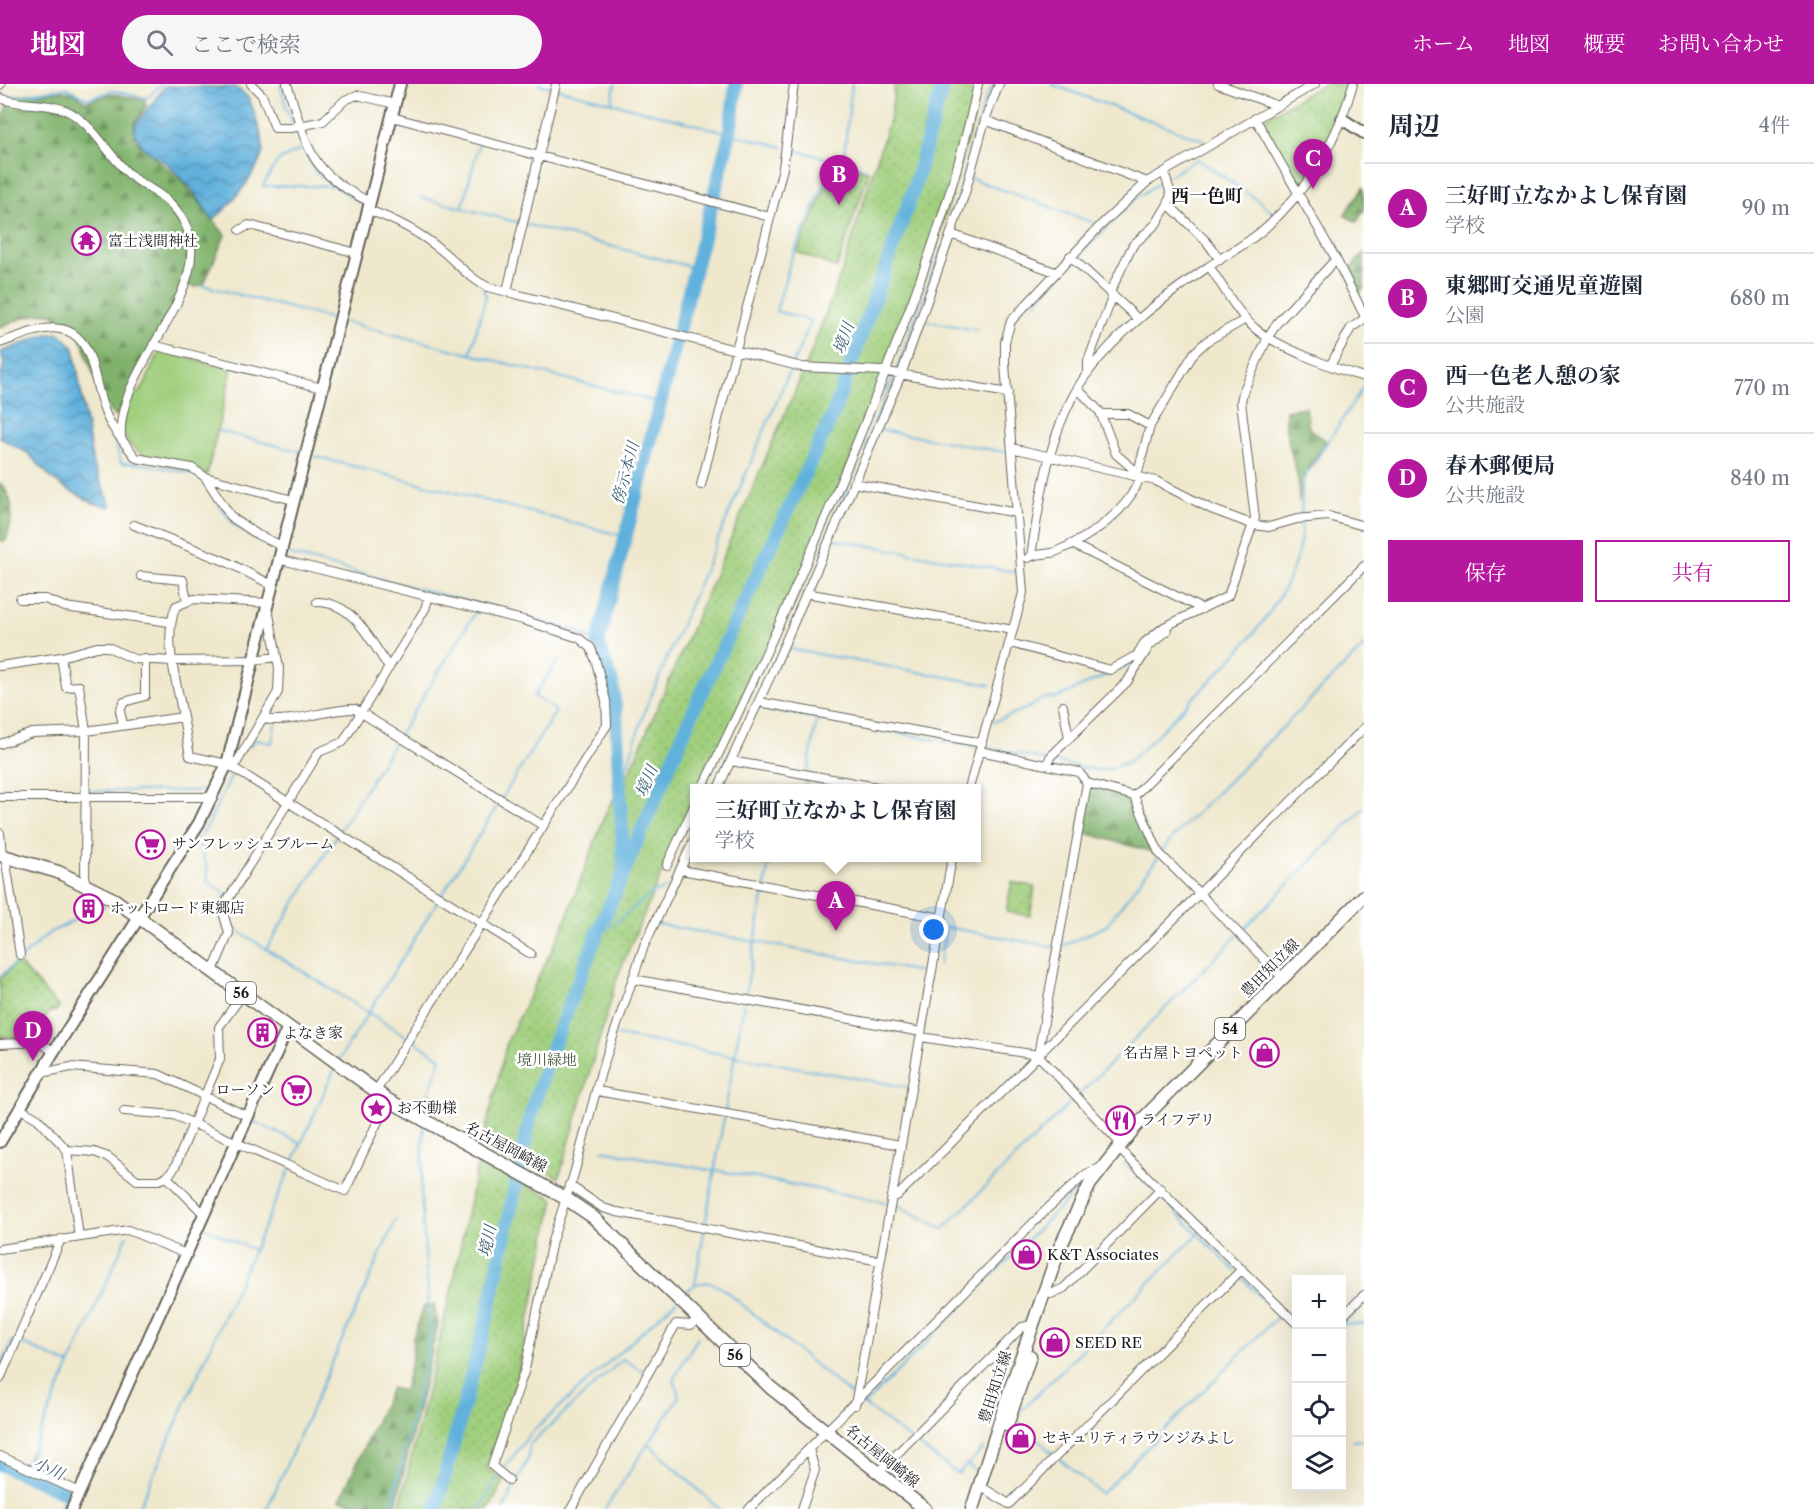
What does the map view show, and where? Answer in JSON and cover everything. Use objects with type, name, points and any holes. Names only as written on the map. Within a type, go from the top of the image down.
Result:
[{"type":"main road","name":"名古屋岡崎線","points":[[2,856],[34,863],[85,883],[141,918],[388,1100],[566,1198],[593,1218],[771,1388],[925,1509]]},
{"type":"main road","name":"豊田知立線","points":[[972,1509],[1060,1247],[1090,1184],[1118,1145],[1364,896]]},
{"type":"main road","name":"豊田知立線","points":[[980,1486],[992,1467],[1051,1294],[1102,1167]]},
{"type":"street","points":[[251,84],[262,95],[273,126],[291,128],[323,120],[345,100],[357,95],[395,104]]},
{"type":"street","points":[[287,84],[318,166],[369,206],[422,237],[477,282],[804,368],[886,372],[1008,393]]},
{"type":"street","points":[[0,1142],[54,1051],[141,918],[213,797],[228,763],[400,84]]},
{"type":"street","points":[[507,291],[541,156],[556,84]]},
{"type":"street","points":[[701,485],[788,144],[794,84]]},
{"type":"street","points":[[704,784],[785,612],[845,476],[886,372],[933,248],[966,138],[978,84]]},
{"type":"street","points":[[720,784],[759,702],[901,375],[965,193],[985,120],[999,84]]},
{"type":"street","points":[[1218,84],[1278,106]]},
{"type":"street","points":[[970,784],[1023,593],[1005,364],[1007,331],[1018,312],[1070,256],[1147,182],[1315,84]]},
{"type":"street","points":[[1031,556],[1049,457],[1057,430],[1088,373],[1138,319],[1265,228],[1298,192],[1329,149],[1342,119],[1353,84]]},
{"type":"street","points":[[0,98],[70,112],[86,125],[110,156],[165,199],[177,212],[190,243],[191,269],[172,313],[130,390],[120,426],[121,437]]},
{"type":"street","points":[[392,117],[770,217]]},
{"type":"street","points":[[1255,117],[1336,259],[1364,317],[1351,328],[1331,364]]},
{"type":"street","points":[[1342,119],[1364,133]]},
{"type":"street","points":[[985,120],[1147,182]]},
{"type":"street","points":[[1088,373],[1088,361],[1112,293],[1134,244],[1156,224],[1168,204],[1171,194],[1164,172]]},
{"type":"street","points":[[1168,204],[1206,241],[1220,260]]},
{"type":"street","points":[[240,230],[249,225],[357,253]]},
{"type":"street","points":[[951,234],[1055,272]]},
{"type":"street","points":[[1070,256],[1138,319]]},
{"type":"street","points":[[1048,765],[1050,757],[1127,682],[1144,643],[1156,632],[1228,596],[1254,525],[1241,397],[1268,337],[1336,259]]},
{"type":"street","points":[[1209,266],[1246,319],[1268,337],[1364,377]]},
{"type":"street","points":[[1022,562],[1031,556],[1049,554],[1072,543],[1115,516],[1138,485],[1150,426],[1194,352],[1206,342],[1246,319]]},
{"type":"street","points":[[0,343],[55,327],[74,333],[89,356],[107,418],[136,458],[192,468],[205,477],[293,500]]},
{"type":"street","points":[[153,345],[322,388]]},
{"type":"street","points":[[1078,389],[1101,414],[1116,454],[1139,475]]},
{"type":"street","points":[[1101,414],[1122,413],[1150,426]]},
{"type":"street","points":[[1012,448],[1139,475],[1156,481],[1211,509],[1254,525],[1269,527],[1297,519],[1328,516],[1364,526]]},
{"type":"street","points":[[205,477],[231,517],[258,535],[282,546]]},
{"type":"street","points":[[853,483],[1017,513]]},
{"type":"street","points":[[134,525],[226,562],[272,585]]},
{"type":"street","points":[[1072,543],[1202,609]]},
{"type":"street","points":[[278,559],[570,634],[586,642],[591,648],[606,702],[607,726],[542,825],[376,1091]]},
{"type":"street","points":[[1134,796],[1364,566]]},
{"type":"street","points":[[141,576],[183,580],[187,602]]},
{"type":"street","points":[[806,593],[1013,630]]},
{"type":"street","points":[[213,971],[229,933],[222,909],[319,752],[343,742],[425,609],[429,596]]},
{"type":"street","points":[[20,599],[45,599],[65,607],[170,622]]},
{"type":"street","points":[[212,599],[267,607],[277,657],[278,692],[237,762],[228,763],[190,756],[173,661],[170,622],[176,606],[187,602],[212,599]]},
{"type":"street","points":[[317,602],[334,603],[344,608],[356,620],[389,668]]},
{"type":"street","points":[[1010,643],[1110,670],[1139,657],[1167,631]]},
{"type":"street","points":[[0,666],[61,657],[97,647],[108,647],[134,659],[254,660],[277,657]]},
{"type":"street","points":[[61,657],[66,687],[80,686],[86,731],[85,883]]},
{"type":"street","points":[[123,724],[120,711],[124,702],[145,696],[145,659]]},
{"type":"street","points":[[759,702],[981,747],[1079,772],[1087,783],[1134,796]]},
{"type":"street","points":[[1063,706],[1069,738]]},
{"type":"street","points":[[263,719],[290,719],[332,709],[355,709],[542,825]]},
{"type":"street","points":[[0,744],[32,733],[86,731],[183,717]]},
{"type":"street","points":[[891,1196],[897,1196],[1364,728]]},
{"type":"street","points":[[731,760],[857,784]]},
{"type":"street","points":[[228,763],[531,954]]},
{"type":"street","points":[[1038,1055],[1087,783]]},
{"type":"street","points":[[1134,796],[1159,853],[1282,977]]},
{"type":"street","points":[[0,797],[213,797]]},
{"type":"street","points":[[667,865],[690,815]]},
{"type":"street","points":[[0,833],[20,955]]},
{"type":"street","points":[[508,1478],[492,1466],[525,1369],[552,1241],[601,1072],[633,978],[659,912],[690,849]]},
{"type":"street","points":[[855,1405],[951,862]]},
{"type":"street","points":[[681,870],[942,918]]},
{"type":"street","points":[[633,978],[921,1035],[1038,1055],[1118,1145],[1292,1319]]},
{"type":"street","points":[[67,1150],[108,1156],[137,1180],[159,1180],[167,1177],[176,1167],[220,1059],[219,1027],[243,994]]},
{"type":"street","points":[[72,1509],[288,1027]]},
{"type":"street","points":[[0,1044],[38,1042],[54,1051]]},
{"type":"street","points":[[41,1073],[72,1067],[158,1074],[247,1116]]},
{"type":"street","points":[[597,1091],[901,1146]]},
{"type":"street","points":[[124,1111],[168,1114],[345,1191],[388,1100]]},
{"type":"street","points":[[19,1108],[38,1119],[67,1150],[79,1237]]},
{"type":"street","points":[[750,1509],[1048,1208],[1086,1174],[1102,1167]]},
{"type":"street","points":[[167,1177],[204,1214]]},
{"type":"street","points":[[570,1185],[603,1208],[617,1212],[880,1261]]},
{"type":"street","points":[[1051,1294],[1064,1288],[1161,1189]]},
{"type":"street","points":[[0,1249],[128,1230],[186,1254]]},
{"type":"street","points":[[0,1379],[61,1239]]},
{"type":"street","points":[[980,1486],[1009,1504],[1242,1269]]},
{"type":"street","points":[[1346,1312],[1364,1295]]},
{"type":"street","points":[[572,1509],[676,1324],[691,1325],[698,1319]]},
{"type":"street","points":[[878,1473],[1022,1327],[1032,1325]]},
{"type":"street","points":[[802,1509],[815,1470],[809,1449]]},
{"type":"street","points":[[0,1456],[80,1492]]},
{"type":"green space","name":"境川緑地","points":[[895,84],[980,84],[974,118],[935,250],[797,591],[705,784],[690,784],[690,814],[661,874],[618,975],[559,1178],[484,1136],[507,1042],[563,927],[606,812],[631,768],[807,363],[843,268],[891,114]]},
{"type":"green space","points":[[1323,84],[1349,84],[1323,153],[1298,187],[1260,121]]},
{"type":"green space","points":[[61,91],[74,93],[86,102],[110,94],[145,100],[146,106],[134,124],[135,140],[185,184],[225,235],[204,284],[196,287],[184,285],[124,406],[115,417],[104,404],[80,336],[74,329],[57,323],[57,317],[51,314],[28,316],[0,327],[0,129],[7,106],[5,97]]},
{"type":"green space","points":[[837,163],[869,172],[837,268],[797,252]]},
{"type":"green space","points":[[1363,188],[1364,210],[1357,222],[1344,215]]},
{"type":"green space","points":[[1364,253],[1364,288],[1358,295],[1347,272]]},
{"type":"green space","points":[[161,351],[232,369],[207,475],[144,455],[131,446],[124,434],[123,419],[129,400],[143,388]]},
{"type":"green space","points":[[1306,407],[1309,428],[1326,441],[1301,482],[1299,502],[1298,480],[1286,431],[1286,410]]},
{"type":"green space","points":[[0,483],[9,497],[12,510],[6,541],[0,541]]},
{"type":"green space","points":[[1088,786],[1132,798],[1156,853],[1079,831]]},
{"type":"green space","points":[[1012,882],[1035,887],[1030,916],[1006,912]]},
{"type":"green space","points":[[18,962],[59,1007],[55,1012],[52,1010],[40,1024],[42,1038],[2,1037],[0,1032],[0,978]]},
{"type":"green space","points":[[478,1160],[554,1199],[516,1383],[487,1468],[504,1481],[489,1509],[399,1509],[454,1279]]},
{"type":"green space","points":[[434,1305],[438,1324],[395,1509],[340,1500],[391,1388],[404,1391],[412,1358],[413,1338],[424,1306]]},
{"type":"water","points":[[165,86],[234,87],[246,96],[253,108],[263,143],[261,159],[236,197],[212,220],[192,189],[165,162],[143,148],[134,133],[136,124]]},
{"type":"water","points":[[60,333],[74,348],[93,465],[111,505],[109,507],[93,503],[65,488],[53,480],[28,453],[0,438],[0,380],[4,364],[1,352],[43,335]]},
{"type":"waterway","points":[[0,93],[8,97],[67,88],[87,99],[112,91],[147,98],[162,84]]},
{"type":"waterway","points":[[280,84],[286,107],[315,172],[365,206]]},
{"type":"waterway","points":[[539,84],[783,147]]},
{"type":"waterway","points":[[612,103],[615,84]]},
{"type":"waterway","name":"傍示本川","points":[[624,869],[616,716],[612,683],[598,643],[730,133],[736,84]]},
{"type":"waterway","points":[[843,163],[852,84]]},
{"type":"waterway","name":"境川","points":[[436,1509],[488,1314],[532,1110],[549,1056],[597,934],[695,707],[833,414],[913,191],[943,84]]},
{"type":"waterway","points":[[954,213],[984,104],[993,84]]},
{"type":"waterway","points":[[1051,84],[1203,140]]},
{"type":"waterway","points":[[462,208],[479,144]]},
{"type":"waterway","points":[[304,148],[277,161],[263,186],[332,186]]},
{"type":"waterway","points":[[788,148],[867,169]]},
{"type":"waterway","points":[[1169,176],[1197,159],[1273,213]]},
{"type":"waterway","points":[[620,776],[625,773],[645,710],[811,321],[776,311],[791,259],[835,160]]},
{"type":"waterway","points":[[970,178],[1094,223]]},
{"type":"waterway","points":[[1034,303],[1132,201],[1164,179]]},
{"type":"waterway","points":[[419,197],[696,268]]},
{"type":"waterway","points":[[896,371],[942,247]]},
{"type":"waterway","points":[[202,285],[336,320]]},
{"type":"waterway","points":[[470,354],[486,296],[483,287]]},
{"type":"waterway","points":[[923,320],[976,330]]},
{"type":"waterway","points":[[345,322],[661,403]]},
{"type":"waterway","points":[[820,553],[894,376]]},
{"type":"waterway","points":[[1301,515],[1303,485],[1307,474],[1364,386]]},
{"type":"waterway","points":[[112,430],[121,463],[143,464],[194,474],[203,481],[233,524],[278,552]]},
{"type":"waterway","points":[[880,430],[1005,452]]},
{"type":"waterway","points":[[219,431],[302,452]]},
{"type":"waterway","points":[[310,455],[627,537]]},
{"type":"waterway","points":[[983,747],[1095,770],[1109,769],[1128,762],[1153,740],[1228,662],[1264,620],[1291,573],[1299,547],[1302,521]]},
{"type":"waterway","points":[[832,539],[1016,572]]},
{"type":"waterway","points":[[283,553],[484,606]]},
{"type":"waterway","points":[[266,949],[477,610]]},
{"type":"waterway","points":[[533,619],[576,631],[598,643]]},
{"type":"waterway","points":[[1162,851],[1173,837],[1364,646]]},
{"type":"waterway","points":[[784,648],[991,685]]},
{"type":"waterway","points":[[442,895],[556,711],[534,696],[558,660]]},
{"type":"waterway","points":[[1119,669],[1136,661]]},
{"type":"waterway","points":[[993,722],[1030,707],[1042,699],[1059,697],[1111,673]]},
{"type":"waterway","points":[[759,708],[977,747]]},
{"type":"waterway","points":[[806,784],[817,718]]},
{"type":"waterway","points":[[250,747],[255,740],[272,743],[275,724]]},
{"type":"waterway","points":[[715,784],[730,753]]},
{"type":"waterway","points":[[219,913],[217,909],[226,894],[208,882],[207,867],[197,840],[207,827],[233,772]]},
{"type":"waterway","points":[[0,791],[210,791]]},
{"type":"waterway","points":[[1079,1095],[1364,808]]},
{"type":"waterway","points":[[685,850],[690,839]]},
{"type":"waterway","points":[[1060,947],[1106,926],[1159,856]]},
{"type":"waterway","points":[[745,997],[769,862]]},
{"type":"waterway","points":[[595,939],[651,894],[667,888]]},
{"type":"waterway","points":[[339,1060],[439,899]]},
{"type":"waterway","points":[[0,977],[49,933],[104,906]]},
{"type":"waterway","points":[[657,924],[926,973]]},
{"type":"waterway","points":[[230,926],[441,1058],[426,1101],[424,1116]]},
{"type":"waterway","points":[[939,965],[946,927],[1054,947]]},
{"type":"waterway","points":[[695,1283],[744,1003]]},
{"type":"waterway","points":[[617,1035],[906,1087]]},
{"type":"waterway","points":[[292,1164],[335,1068]]},
{"type":"waterway","points":[[715,1170],[896,1204],[943,1229],[1075,1098]]},
{"type":"waterway","points":[[252,1121],[301,1143]]},
{"type":"waterway","points":[[391,1509],[431,1336],[421,1195],[424,1124]]},
{"type":"waterway","points":[[602,1150],[714,1171]]},
{"type":"waterway","points":[[1124,1164],[1134,1170],[1235,1271]]},
{"type":"waterway","points":[[138,1509],[290,1169]]},
{"type":"waterway","points":[[860,1401],[864,1405],[1084,1183]]},
{"type":"waterway","points":[[267,1509],[396,1219]]},
{"type":"waterway","points":[[203,1227],[254,1250]]},
{"type":"waterway","points":[[1021,1411],[1198,1234]]},
{"type":"waterway","points":[[22,1473],[127,1236]]},
{"type":"waterway","points":[[1239,1275],[1293,1329]]},
{"type":"waterway","points":[[682,1295],[696,1284],[705,1282],[722,1288],[855,1398]]},
{"type":"waterway","points":[[502,1471],[530,1434],[676,1301]]},
{"type":"waterway","points":[[1346,1321],[1364,1303]]},
{"type":"waterway","points":[[1060,1459],[1101,1494],[1279,1315]]},
{"type":"waterway","points":[[1346,1325],[1364,1324]]},
{"type":"waterway","points":[[605,1509],[679,1397],[674,1378],[698,1337]]},
{"type":"waterway","points":[[0,1369],[12,1342],[19,1342],[70,1365]]},
{"type":"waterway","points":[[503,1509],[529,1457],[529,1445],[623,1359],[644,1372]]},
{"type":"waterway","points":[[864,1405],[958,1474],[984,1448]]},
{"type":"waterway","points":[[1019,1422],[1054,1455]]},
{"type":"waterway","points":[[1353,1441],[1364,1440]]},
{"type":"waterway","points":[[649,1444],[719,1509]]},
{"type":"waterway","name":"小川","points":[[0,1464],[72,1495],[66,1509]]},
{"type":"waterway","points":[[968,1465],[975,1471]]},
{"type":"waterway","points":[[479,1509],[499,1476]]},
{"type":"place","name":"西一色老人憩の家","points":[[1313,189]]},
{"type":"place","name":"東郷町交通児童遊園","points":[[839,205]]},
{"type":"place","name":"富士浅間神社","points":[[87,241]]},
{"type":"place","name":"サンフレッシュブルーム","points":[[151,844]]},
{"type":"place","name":"ホットロード東郷店","points":[[89,908]]},
{"type":"place","name":"三好町立なかよし保育園","points":[[836,931]]},
{"type":"place","name":"よなき家","points":[[262,1033]]},
{"type":"place","name":"名古屋トヨペット","points":[[1264,1053]]},
{"type":"place","name":"春木郵便局","points":[[33,1061]]},
{"type":"place","name":"ローソン","points":[[296,1090]]},
{"type":"place","name":"お不動様","points":[[376,1108]]},
{"type":"place","name":"ライフデリ","points":[[1120,1120]]},
{"type":"place","name":"K&T Associates","points":[[1026,1255]]},
{"type":"place","name":"SEED RE","points":[[1054,1343]]},
{"type":"place","name":"セキュリティラウンジみよし","points":[[1021,1438]]},
{"type":"district","name":"西一色町","points":[[1207,196]]}]
